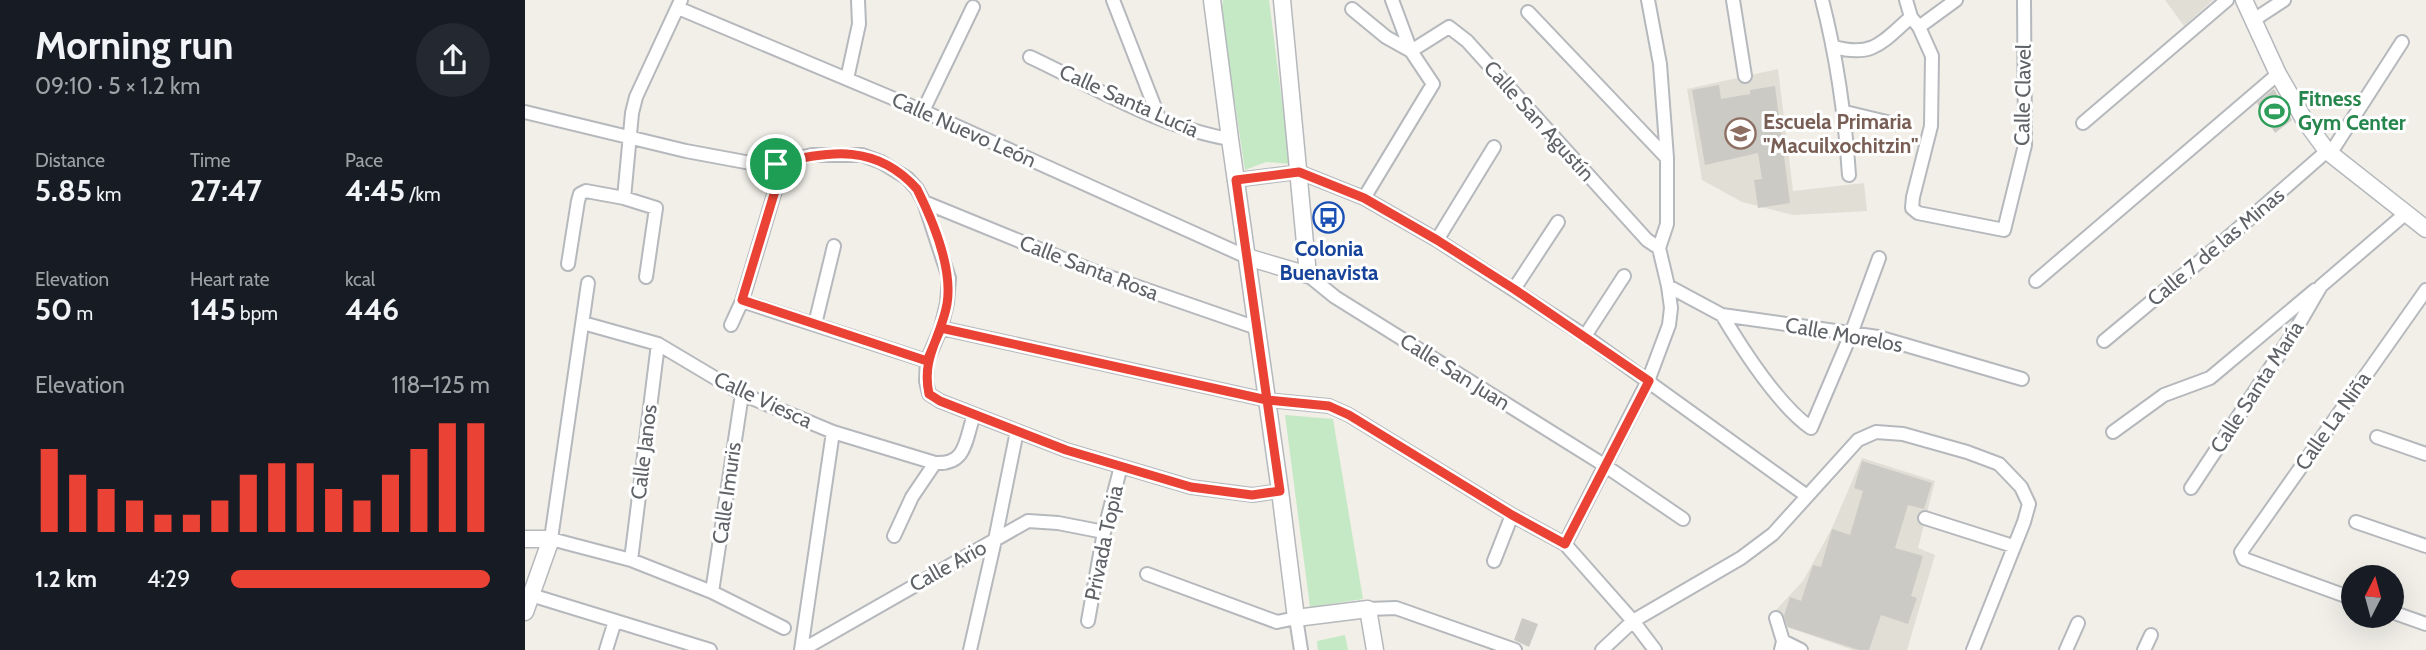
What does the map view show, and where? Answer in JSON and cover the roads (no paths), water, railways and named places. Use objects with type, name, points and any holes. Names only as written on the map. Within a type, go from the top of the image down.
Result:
[{"type":"street","points":[[847,79],[859,24],[857,0]]},
{"type":"street","points":[[1113,0],[1159,118]]},
{"type":"street","points":[[1212,0],[1301,650]]},
{"type":"street","points":[[1247,257],[1308,275],[1282,0]]},
{"type":"street","points":[[1364,198],[1433,84],[1411,51],[1392,0]]},
{"type":"street","points":[[1565,544],[1649,381],[1669,325],[1671,308],[1659,248],[1667,224],[1667,158],[1660,64],[1648,0]]},
{"type":"street","points":[[1733,0],[1745,76]]},
{"type":"street","points":[[1822,0],[1835,47],[1845,111],[1849,175]]},
{"type":"street","points":[[1906,0],[1910,17],[1919,27],[1956,0]]},
{"type":"street","name":"Calle Clavel","points":[[1919,27],[1932,56],[1931,126],[1912,208],[1918,213],[2004,230],[2025,145],[2024,0]]},
{"type":"street","points":[[2083,123],[2227,0]]},
{"type":"street","points":[[2244,0],[2305,121],[2329,153],[2426,229]]},
{"type":"street","points":[[2255,19],[2284,0]]},
{"type":"street","points":[[624,198],[629,136],[636,97],[680,4]]},
{"type":"street","name":"Calle Nuevo León","points":[[680,4],[1247,257]]},
{"type":"street","points":[[923,111],[973,7]]},
{"type":"street","points":[[1352,9],[1386,37],[1411,51]]},
{"type":"street","points":[[1528,12],[1667,158]]},
{"type":"street","points":[[1835,47],[1848,51],[1868,51],[1880,44],[1910,17]]},
{"type":"street","name":"Calle San Agustín","points":[[1411,51],[1450,27],[1467,41],[1647,240],[1659,248]]},
{"type":"street","name":"Calle 7 de las Minas","points":[[2104,341],[2329,153],[2402,42]]},
{"type":"street","name":"Calle Santa Lucía","points":[[1030,57],[1159,118],[1201,134],[1230,139]]},
{"type":"street","points":[[2036,281],[2279,74]]},
{"type":"street","points":[[1845,111],[1895,124]]},
{"type":"street","points":[[525,112],[756,164],[776,164],[812,155],[862,155],[881,162],[907,178],[917,189],[949,278],[941,328],[927,361],[926,381],[929,394],[974,415],[1066,450],[1191,487],[1252,495],[1280,491]]},
{"type":"street","points":[[1437,240],[1494,147]]},
{"type":"street","points":[[731,325],[742,300],[778,181],[776,164]]},
{"type":"street","points":[[1236,180],[1299,172],[1364,198],[1437,240],[1585,336],[1807,496]]},
{"type":"street","points":[[568,264],[580,194],[586,191],[624,198],[656,208],[646,277]]},
{"type":"street","name":"Calle Santa Rosa","points":[[923,202],[1098,273],[1257,328]]},
{"type":"street","name":"Calle Santa María","points":[[2113,432],[2164,395],[2210,378],[2405,214]]},
{"type":"street","points":[[1514,289],[1558,222]]},
{"type":"street","points":[[815,324],[834,246]]},
{"type":"street","points":[[1722,315],[1739,343],[1776,392],[1802,422],[1811,428],[1851,334],[1879,258]]},
{"type":"street","name":"Calle San Juan","points":[[1308,275],[1335,297],[1604,465]]},
{"type":"street","points":[[1585,336],[1624,276]]},
{"type":"street","points":[[525,612],[551,539],[588,282]]},
{"type":"street","name":"Calle Morelos","points":[[1668,286],[1722,315],[1878,337],[2022,379]]},
{"type":"street","name":"Calle Santa María","points":[[2191,488],[2296,329],[2321,286]]},
{"type":"street","name":"Calle La Niña","points":[[2341,595],[2263,568],[2245,559],[2241,552],[2426,290]]},
{"type":"street","points":[[742,300],[927,361]]},
{"type":"street","name":"Calle Viesca","points":[[583,323],[658,344],[741,394],[834,432],[935,463],[949,464],[956,461],[963,449],[974,415]]},
{"type":"street","points":[[941,328],[1267,400],[1329,406],[1349,415],[1512,515],[1565,544],[1655,650]]},
{"type":"street","name":"Calle Janos","points":[[631,560],[658,344]]},
{"type":"street","name":"Calle Imuris","points":[[712,592],[741,394]]},
{"type":"street","points":[[970,650],[1017,431]]},
{"type":"street","name":"Calle Ario","points":[[801,650],[834,432]]},
{"type":"street","points":[[1602,650],[1633,621],[1741,558],[1773,534],[1858,439],[1876,432],[1903,434],[1999,464],[2021,487],[2029,504],[1973,650]]},
{"type":"street","points":[[2377,437],[2426,454]]},
{"type":"street","points":[[894,536],[912,497],[935,463]]},
{"type":"street","points":[[1604,465],[1683,519]]},
{"type":"street","name":"Privada Topia","points":[[1088,621],[1104,533],[1121,466]]},
{"type":"street","points":[[1494,561],[1512,515]]},
{"type":"street","points":[[1926,518],[2013,546]]},
{"type":"street","name":"Calle Ario","points":[[801,650],[1028,521],[1058,523],[1104,533]]},
{"type":"street","points":[[2356,522],[2426,546]]},
{"type":"street","points":[[525,539],[551,539],[631,560],[712,592],[784,628]]},
{"type":"street","points":[[1147,574],[1277,622],[1369,609],[1396,608],[1515,650]]},
{"type":"street","points":[[531,595],[705,649]]},
{"type":"street","points":[[1369,609],[1375,650]]},
{"type":"street","points":[[2405,617],[2426,624]]},
{"type":"street","points":[[1776,618],[1782,646],[1801,650]]},
{"type":"street","points":[[606,650],[615,621]]},
{"type":"street","points":[[2066,650],[2078,623]]},
{"type":"street","points":[[2144,650],[2151,635]]},
{"type":"place","name":"Fitness Gym Center","points":[[2275,111]]},
{"type":"place","name":"Escuela Primaria \"Macuilxochitzin\"","points":[[1740,134]]},
{"type":"place","name":"Colonia Buenavista","points":[[1329,217]]}]
